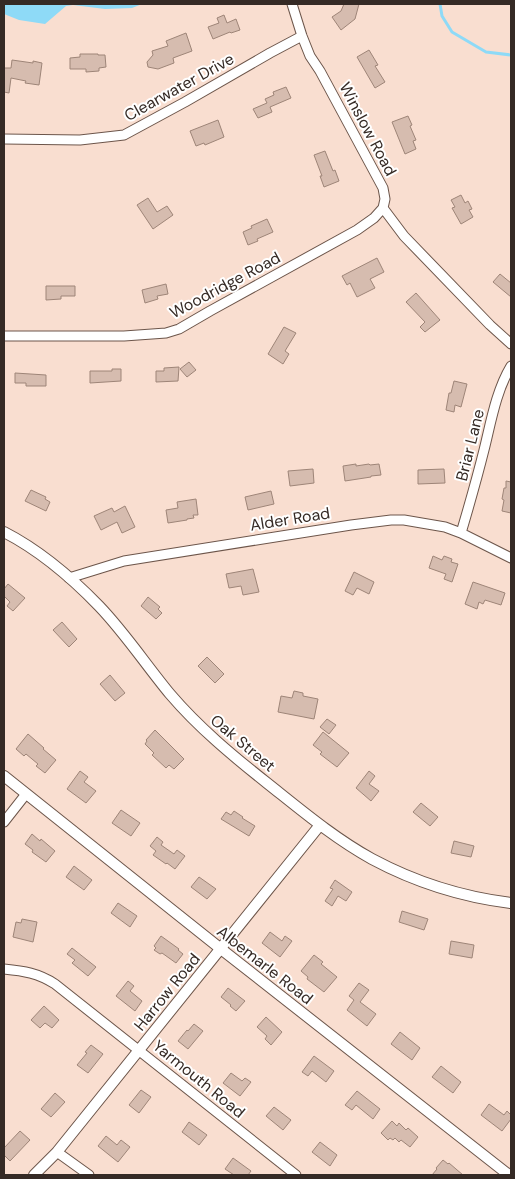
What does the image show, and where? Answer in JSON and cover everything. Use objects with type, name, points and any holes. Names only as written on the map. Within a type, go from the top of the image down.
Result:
[{"type":"street","name":"Winslow Road","points":[[292,4],[310,56],[383,188],[385,199],[383,208]]},
{"type":"street","name":"Clearwater Drive","points":[[4,139],[80,140],[124,135],[302,36]]},
{"type":"street","name":"Woodridge Road","points":[[4,336],[124,336],[166,333],[179,329],[357,230],[374,218],[383,208]]},
{"type":"street","points":[[383,208],[404,236],[490,326],[511,344]]},
{"type":"street","name":"Briar Lane","points":[[461,533],[477,478],[498,392],[511,366]]},
{"type":"street","name":"Alder Road","points":[[68,578],[124,561],[351,524],[391,520],[429,523],[445,527],[511,558]]},
{"type":"street","name":"Oak Street","points":[[4,532],[20,540],[46,558],[99,606],[171,695],[198,725],[320,825],[372,859],[409,877],[453,892],[511,903]]},
{"type":"street","name":"Albemarle Road","points":[[4,776],[509,1175]]},
{"type":"street","points":[[4,822],[26,794]]},
{"type":"street","name":"Harrow Road","points":[[34,1175],[57,1152],[320,825]]},
{"type":"street","name":"Yarmouth Road","points":[[4,970],[32,973],[45,977],[55,984],[296,1175]]},
{"type":"street","points":[[57,1152],[89,1175]]},
{"type":"water","points":[[4,4],[142,4],[132,8],[105,9],[73,5],[66,6],[45,24],[19,20],[4,14]]},
{"type":"building","points":[[344,4],[359,4],[355,19],[341,30],[332,17],[341,11]]},
{"type":"building","points":[[224,15],[227,23],[236,19],[240,30],[213,39],[208,27],[219,23],[217,18]]},
{"type":"building","points":[[186,33],[192,51],[173,58],[174,63],[158,69],[148,67],[147,62],[153,55],[152,51],[168,46],[166,41]]},
{"type":"building","points":[[369,50],[378,65],[375,66],[385,82],[375,88],[357,57]]},
{"type":"building","points":[[80,54],[105,55],[106,67],[99,68],[99,71],[86,72],[86,69],[70,69],[70,58],[80,57]]},
{"type":"building","points":[[12,60],[42,63],[39,85],[11,78],[9,93],[4,92],[4,68],[11,68]]},
{"type":"building","points":[[286,87],[291,98],[270,107],[272,112],[258,118],[253,109],[267,103],[265,99],[274,95],[273,92]]},
{"type":"building","points":[[408,116],[416,140],[413,141],[416,149],[405,154],[392,122]]},
{"type":"building","points":[[218,120],[224,137],[205,145],[204,143],[196,146],[190,131]]},
{"type":"building","points":[[325,151],[339,181],[324,187],[314,155]]},
{"type":"building","points":[[461,195],[465,203],[468,201],[472,209],[469,210],[473,217],[461,224],[452,208],[455,207],[451,200]]},
{"type":"building","points":[[148,198],[157,212],[167,206],[173,215],[153,229],[137,205]]},
{"type":"building","points":[[267,219],[273,232],[248,245],[243,232]]},
{"type":"building","points":[[377,258],[384,272],[370,279],[375,288],[357,297],[350,283],[347,285],[342,276]]},
{"type":"building","points":[[500,274],[511,283],[511,297],[493,282]]},
{"type":"building","points":[[166,284],[168,294],[157,296],[158,299],[145,303],[142,290]]},
{"type":"building","points":[[46,286],[75,286],[75,296],[61,296],[61,299],[46,300]]},
{"type":"building","points":[[416,293],[440,320],[425,332],[420,327],[425,322],[406,302]]},
{"type":"building","points":[[284,327],[296,333],[285,351],[289,354],[283,364],[268,354]]},
{"type":"building","points":[[189,362],[196,370],[187,377],[180,369]]},
{"type":"building","points":[[179,367],[178,381],[156,382],[156,371],[164,371],[164,368]]},
{"type":"building","points":[[112,369],[121,369],[121,381],[90,383],[90,371],[112,371]]},
{"type":"building","points":[[15,373],[46,375],[46,386],[26,386],[26,383],[15,383]]},
{"type":"building","points":[[454,381],[467,384],[461,407],[455,405],[454,412],[446,410],[449,393],[451,393]]},
{"type":"building","points":[[356,464],[356,466],[379,464],[381,475],[345,481],[343,466]]},
{"type":"building","points":[[313,469],[314,483],[290,486],[288,471]]},
{"type":"building","points":[[444,469],[445,483],[418,484],[418,470]]},
{"type":"building","points":[[506,481],[511,482],[511,513],[502,511],[504,500],[502,499],[504,488],[506,488]]},
{"type":"building","points":[[31,490],[46,497],[45,499],[50,502],[46,511],[25,501]]},
{"type":"building","points":[[271,491],[274,504],[248,510],[245,497]]},
{"type":"building","points":[[196,499],[198,515],[193,515],[194,518],[187,520],[168,523],[166,510],[178,508],[177,502]]},
{"type":"building","points":[[125,506],[135,527],[122,533],[117,522],[101,530],[94,516],[112,508],[114,512]]},
{"type":"building","points":[[433,556],[442,560],[444,556],[452,559],[451,562],[458,564],[452,582],[444,579],[446,574],[429,568]]},
{"type":"building","points":[[253,569],[259,592],[243,595],[241,586],[229,588],[226,574]]},
{"type":"building","points":[[354,572],[374,582],[369,594],[357,588],[353,595],[345,591]]},
{"type":"building","points":[[473,582],[505,593],[501,605],[485,600],[483,604],[479,602],[477,609],[465,604]]},
{"type":"building","points":[[8,584],[25,598],[13,611],[7,606],[10,602],[4,596],[4,589]]},
{"type":"building","points":[[148,597],[160,607],[158,609],[162,613],[156,619],[141,606]]},
{"type":"building","points":[[62,622],[77,639],[69,647],[53,630]]},
{"type":"building","points":[[207,657],[224,674],[215,683],[198,666]]},
{"type":"building","points":[[110,675],[125,693],[115,701],[100,684]]},
{"type":"building","points":[[294,691],[303,693],[303,696],[318,699],[314,719],[278,712],[281,696],[292,698]]},
{"type":"building","points":[[327,719],[336,725],[329,734],[320,727]]},
{"type":"building","points":[[155,730],[184,759],[174,769],[169,765],[166,768],[152,755],[154,753],[145,744],[146,740]]},
{"type":"building","points":[[323,732],[349,753],[337,767],[320,754],[322,752],[313,745]]},
{"type":"building","points":[[28,734],[56,760],[45,773],[26,754],[24,756],[16,749]]},
{"type":"building","points":[[80,771],[88,777],[84,782],[96,791],[86,803],[67,789]]},
{"type":"building","points":[[369,771],[375,776],[369,784],[379,791],[371,801],[356,788]]},
{"type":"building","points":[[421,803],[438,817],[430,826],[413,812]]},
{"type":"building","points":[[121,810],[140,823],[131,836],[112,823]]},
{"type":"building","points":[[234,811],[255,826],[249,836],[221,819],[226,812],[231,815]]},
{"type":"building","points":[[32,834],[55,851],[46,862],[32,852],[33,850],[25,844]]},
{"type":"building","points":[[157,837],[163,842],[161,845],[174,854],[177,850],[185,856],[175,869],[153,855],[156,851],[150,846]]},
{"type":"building","points":[[454,841],[474,846],[471,857],[451,853]]},
{"type":"building","points":[[74,866],[92,880],[84,890],[66,877]]},
{"type":"building","points":[[199,877],[216,889],[207,899],[191,887]]},
{"type":"building","points":[[335,880],[352,892],[346,901],[338,896],[332,906],[325,901],[333,889],[330,888]]},
{"type":"building","points":[[118,903],[137,916],[130,927],[111,913]]},
{"type":"building","points":[[402,911],[428,919],[424,930],[399,922]]},
{"type":"building","points":[[22,919],[37,922],[33,942],[13,937],[16,922],[21,923]]},
{"type":"building","points":[[270,932],[282,941],[285,936],[292,941],[280,957],[262,943]]},
{"type":"building","points":[[161,936],[183,954],[176,963],[154,950],[156,948],[154,946]]},
{"type":"building","points":[[451,941],[474,945],[472,958],[449,954]]},
{"type":"building","points":[[72,948],[96,967],[88,976],[72,963],[75,960],[67,954]]},
{"type":"building","points":[[314,955],[323,962],[321,964],[337,977],[324,992],[307,979],[308,977],[301,971]]},
{"type":"building","points":[[128,981],[134,986],[130,991],[142,1001],[135,1011],[116,996]]},
{"type":"building","points":[[359,983],[369,990],[360,1002],[376,1014],[367,1026],[347,1010],[354,1000],[349,996]]},
{"type":"building","points":[[228,988],[245,1001],[236,1011],[221,997]]},
{"type":"building","points":[[44,1006],[59,1020],[52,1028],[45,1023],[40,1028],[31,1020]]},
{"type":"building","points":[[266,1017],[282,1032],[271,1045],[265,1039],[267,1036],[257,1027]]},
{"type":"building","points":[[194,1024],[203,1031],[188,1049],[178,1041]]},
{"type":"building","points":[[400,1032],[420,1048],[412,1060],[391,1044]]},
{"type":"building","points":[[91,1045],[103,1054],[88,1073],[77,1065]]},
{"type":"building","points":[[314,1056],[334,1071],[326,1082],[312,1071],[308,1076],[302,1072]]},
{"type":"building","points":[[441,1066],[461,1082],[453,1093],[432,1077]]},
{"type":"building","points":[[231,1073],[242,1081],[245,1078],[251,1082],[240,1096],[223,1083]]},
{"type":"building","points":[[141,1090],[151,1097],[139,1113],[129,1105]]},
{"type":"building","points":[[357,1091],[380,1109],[373,1119],[356,1105],[352,1110],[345,1105]]},
{"type":"building","points":[[55,1093],[65,1102],[51,1117],[41,1109]]},
{"type":"building","points":[[489,1104],[504,1115],[507,1111],[511,1115],[511,1119],[502,1131],[481,1115]]},
{"type":"building","points":[[274,1107],[291,1120],[283,1130],[266,1116]]},
{"type":"building","points":[[392,1121],[397,1126],[399,1123],[406,1130],[408,1128],[418,1137],[410,1147],[395,1138],[388,1140],[381,1133]]},
{"type":"building","points":[[189,1122],[207,1135],[199,1145],[182,1132]]},
{"type":"building","points":[[20,1131],[30,1140],[10,1161],[4,1155],[4,1148]]},
{"type":"building","points":[[106,1136],[117,1145],[121,1140],[130,1147],[118,1162],[98,1146]]},
{"type":"building","points":[[320,1142],[337,1155],[330,1166],[312,1152]]},
{"type":"building","points":[[233,1158],[251,1171],[248,1175],[234,1175],[225,1169]]},
{"type":"building","points":[[443,1160],[449,1163],[463,1175],[432,1175]]},
{"type":"waterway","points":[[440,4],[442,16],[452,32],[486,52],[511,55]]}]
